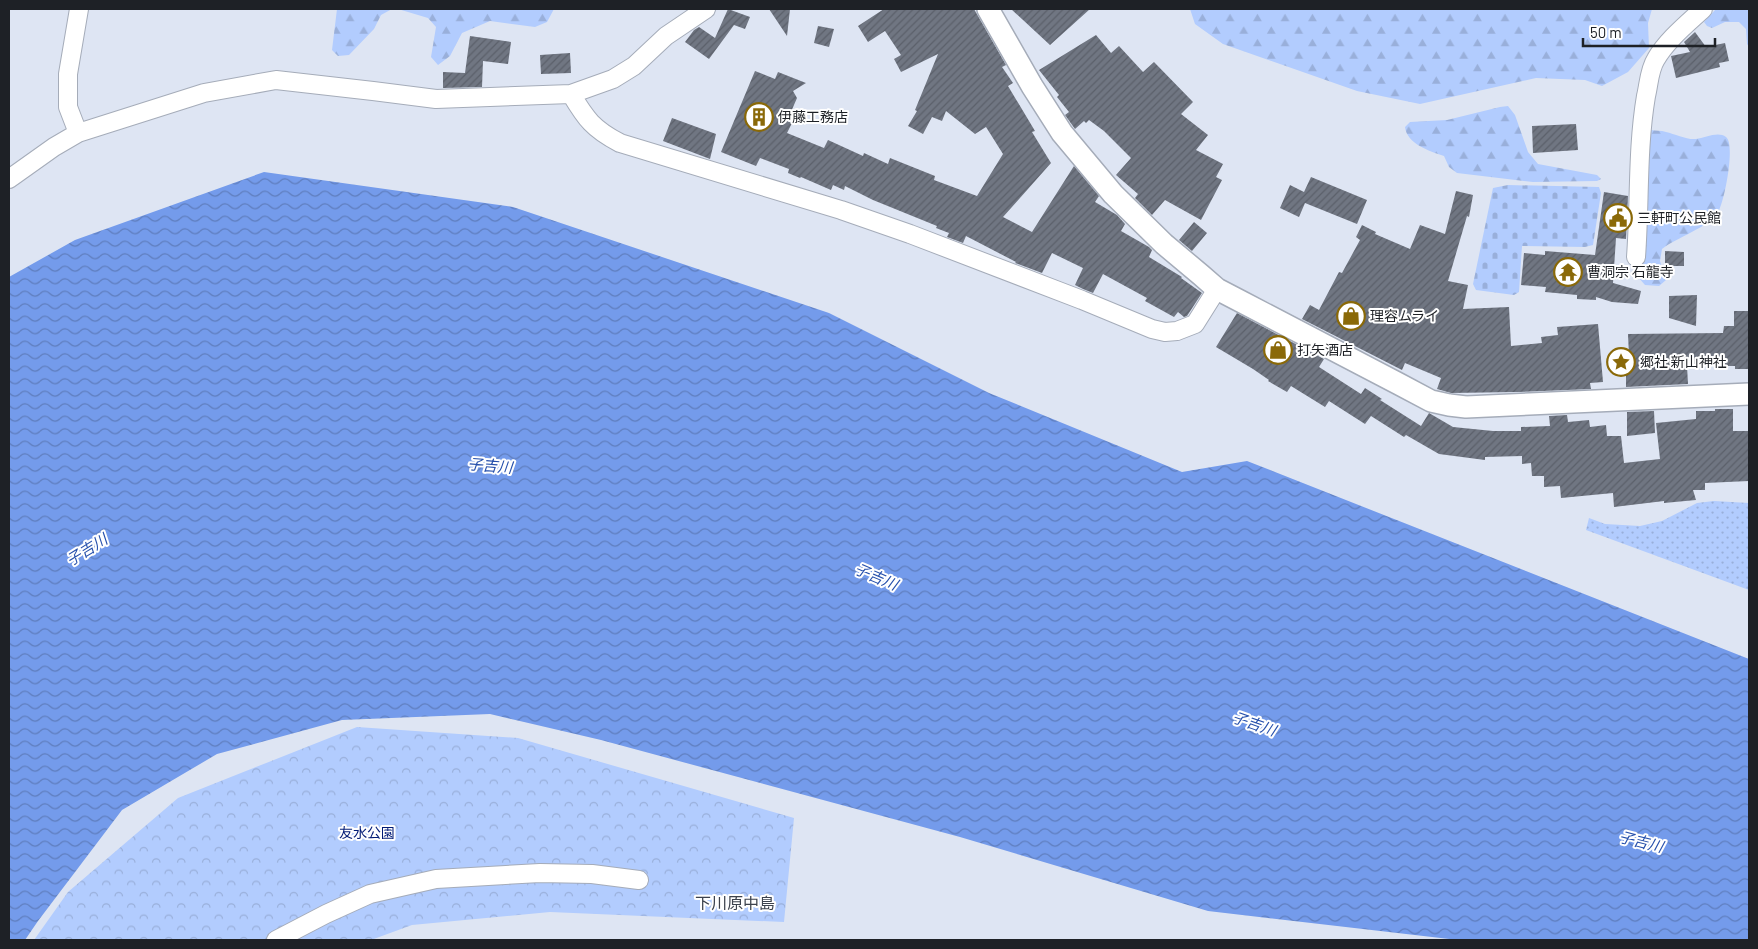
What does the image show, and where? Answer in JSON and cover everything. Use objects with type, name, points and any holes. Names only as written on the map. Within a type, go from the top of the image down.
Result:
[{"type":"street","points":[[78,133],[68,107],[68,74],[79,9]]},
{"type":"street","points":[[9,178],[78,133],[204,94],[276,80],[374,90],[436,99],[570,94],[613,79],[634,66],[666,36],[706,9]]},
{"type":"street","points":[[988,9],[1062,133],[1113,194],[1164,244],[1217,289],[1431,401],[1466,407],[1749,394]]},
{"type":"street","points":[[1636,257],[1642,124],[1651,70],[1655,60],[1666,45],[1703,9]]},
{"type":"street","points":[[570,94],[586,119],[602,133],[620,143],[910,234],[1152,329],[1165,332],[1176,331],[1194,324],[1217,289]]},
{"type":"street","points":[[276,940],[370,894],[436,880],[540,873],[592,874],[639,880]]},
{"type":"green space","points":[[337,9],[392,9],[381,15],[374,29],[349,55],[338,56],[332,50]]},
{"type":"green space","points":[[398,9],[554,9],[547,22],[535,27],[490,21],[462,33],[450,56],[438,65],[431,57],[436,27],[428,18]]},
{"type":"green space","points":[[1190,9],[1652,9],[1648,23],[1649,48],[1628,72],[1602,86],[1585,80],[1536,78],[1420,104],[1357,91],[1223,44],[1195,24]]},
{"type":"green space","points":[[1716,9],[1749,9],[1749,47],[1746,29],[1739,22],[1725,22],[1712,28],[1707,26],[1704,22]]},
{"type":"green space","points":[[1508,106],[1515,115],[1528,152],[1538,164],[1597,175],[1601,179],[1597,181],[1533,182],[1457,173],[1449,167],[1444,156],[1414,142],[1405,127],[1410,122],[1447,120]]},
{"type":"green space","points":[[1651,130],[1664,131],[1692,139],[1723,135],[1729,142],[1730,151],[1726,188],[1717,214],[1707,223],[1662,249],[1660,261],[1666,280],[1659,286],[1645,285],[1638,277],[1643,256],[1645,134]]},
{"type":"green space","points":[[1508,185],[1599,187],[1601,193],[1593,245],[1585,247],[1522,246],[1519,292],[1514,295],[1476,290],[1473,284],[1493,188]]},
{"type":"green space","points":[[1714,501],[1749,503],[1749,590],[1586,530],[1589,518],[1605,524],[1640,526],[1662,521],[1697,503]]},
{"type":"green space","name":"友水公園","points":[[357,727],[518,738],[794,818],[784,922],[550,912],[412,925],[371,940],[34,940],[68,892],[178,798]]},
{"type":"water","name":"子吉川","points":[[264,172],[513,207],[829,313],[989,393],[1182,472],[1247,461],[1749,659],[1749,940],[1458,940],[1208,911],[960,837],[601,740],[490,714],[342,720],[217,754],[122,810],[25,940],[9,940],[9,277],[75,240]]},
{"type":"building","points":[[728,9],[750,17],[745,29],[734,25],[709,59],[685,42],[694,30],[699,27],[715,38]]},
{"type":"building","points":[[769,9],[790,9],[787,36]]},
{"type":"building","points":[[884,9],[974,9],[1006,65],[1002,67],[1013,83],[1008,86],[1035,131],[1032,132],[1051,163],[1003,217],[1032,232],[1074,166],[1099,196],[1095,202],[1117,215],[1125,224],[1121,231],[1149,247],[1152,250],[1149,257],[1182,277],[1202,293],[1187,316],[1184,317],[1178,312],[1174,317],[1145,301],[1147,298],[1103,274],[1093,293],[1083,289],[1075,285],[1083,268],[1052,253],[1042,273],[1015,263],[966,236],[963,243],[947,237],[949,233],[936,228],[937,226],[873,200],[845,186],[844,190],[833,185],[831,190],[788,173],[789,169],[760,158],[756,166],[721,152],[755,71],[775,79],[778,72],[806,83],[793,91],[797,98],[787,121],[792,123],[787,133],[824,148],[828,140],[863,156],[864,153],[888,164],[890,158],[935,176],[934,180],[977,196],[1003,154],[986,127],[975,134],[946,111],[942,121],[932,117],[923,134],[908,126],[917,111],[915,110],[938,54],[901,72],[894,59],[901,55],[885,31],[868,42],[858,26]]},
{"type":"building","points":[[1011,9],[1090,9],[1050,45]]},
{"type":"building","points":[[818,26],[834,29],[829,47],[814,43]]},
{"type":"building","points":[[1695,32],[1706,47],[1725,43],[1729,61],[1719,63],[1720,67],[1676,78],[1671,56],[1690,52],[1684,42]]},
{"type":"building","points":[[1096,35],[1111,53],[1119,46],[1143,72],[1154,62],[1193,102],[1181,114],[1208,135],[1196,150],[1223,164],[1216,177],[1222,180],[1201,220],[1165,200],[1152,215],[1135,198],[1138,194],[1116,175],[1131,158],[1104,131],[1089,120],[1086,123],[1084,121],[1075,129],[1065,115],[1069,112],[1057,97],[1059,95],[1039,70]]},
{"type":"building","points":[[470,36],[511,42],[508,64],[483,61],[482,87],[443,88],[443,72],[465,73]]},
{"type":"building","points":[[570,53],[571,73],[541,74],[540,55]]},
{"type":"building","points":[[672,118],[716,134],[710,159],[663,141]]},
{"type":"building","points":[[1576,124],[1578,150],[1533,153],[1532,126]]},
{"type":"building","points":[[1311,177],[1367,200],[1357,224],[1305,203],[1299,217],[1280,208],[1290,185],[1304,192]]},
{"type":"building","points":[[1456,191],[1473,195],[1469,217],[1467,216],[1448,281],[1468,285],[1463,309],[1509,307],[1511,346],[1542,343],[1541,337],[1558,335],[1557,327],[1598,324],[1603,382],[1590,383],[1591,389],[1451,393],[1437,389],[1441,378],[1405,363],[1402,370],[1302,319],[1310,305],[1319,310],[1339,272],[1342,273],[1360,240],[1356,237],[1362,225],[1376,232],[1375,234],[1410,249],[1420,225],[1445,234]]},
{"type":"building","name":"曹洞宗 石龍寺","points":[[1604,192],[1628,196],[1626,239],[1616,238],[1613,283],[1641,291],[1638,304],[1612,302],[1596,297],[1596,300],[1577,299],[1577,295],[1545,292],[1546,287],[1521,285],[1524,253],[1545,255],[1545,251],[1595,255]]},
{"type":"building","points":[[1194,222],[1207,233],[1192,251],[1179,240]]},
{"type":"building","points":[[1665,251],[1684,252],[1684,266],[1665,266]]},
{"type":"building","points":[[1697,295],[1696,326],[1669,318],[1669,296]]},
{"type":"building","points":[[1734,311],[1749,311],[1749,369],[1735,369],[1735,366],[1687,366],[1688,384],[1626,387],[1626,356],[1629,356],[1628,334],[1723,333],[1724,326],[1734,326]]},
{"type":"building","points":[[1237,313],[1324,359],[1319,367],[1361,394],[1365,388],[1382,399],[1380,400],[1421,426],[1429,413],[1453,427],[1493,431],[1521,431],[1521,427],[1550,426],[1549,416],[1567,415],[1568,422],[1589,420],[1590,427],[1606,425],[1607,436],[1621,436],[1624,463],[1660,459],[1656,423],[1696,419],[1696,411],[1733,409],[1733,431],[1749,431],[1749,481],[1705,483],[1705,490],[1693,490],[1696,500],[1664,503],[1664,501],[1614,507],[1613,493],[1561,498],[1560,486],[1544,487],[1544,476],[1532,476],[1531,463],[1522,464],[1522,456],[1485,457],[1485,460],[1439,454],[1406,435],[1404,437],[1371,416],[1365,424],[1329,401],[1325,407],[1291,386],[1287,392],[1216,347]]},
{"type":"building","points":[[1654,411],[1655,433],[1627,436],[1627,412]]},
{"type":"place","name":"伊藤工務店","points":[[759,117]]},
{"type":"place","name":"三軒町公民館","points":[[1618,218]]},
{"type":"place","name":"曹洞宗 石龍寺","points":[[1568,272]]},
{"type":"place","name":"理容ムライ","points":[[1351,316]]},
{"type":"place","name":"打矢酒店","points":[[1278,350]]},
{"type":"place","name":"郷社 新山神社","points":[[1621,362]]},
{"type":"district","name":"下川原中島","points":[[735,903]]}]
